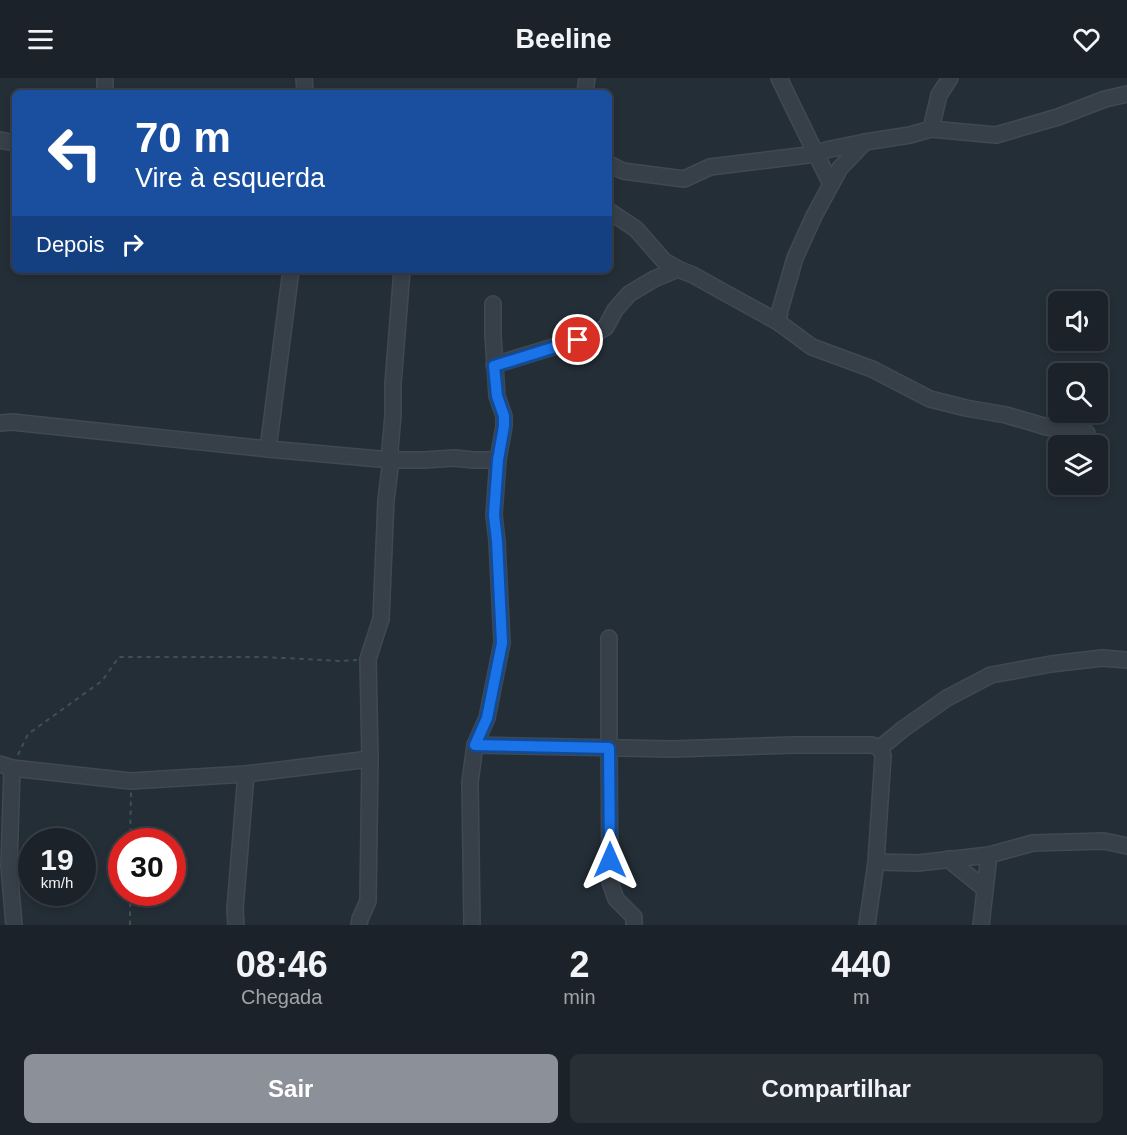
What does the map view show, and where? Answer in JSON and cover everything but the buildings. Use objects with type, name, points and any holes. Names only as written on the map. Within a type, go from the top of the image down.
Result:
[{"type":"street","points":[[779,78],[831,184]]},
{"type":"street","points":[[931,129],[939,95],[950,78]]},
{"type":"street","points":[[612,166],[623,171],[684,179],[710,167],[816,154],[931,129],[996,135],[1127,94]]},
{"type":"street","points":[[778,322],[795,258],[814,216],[840,168],[865,142]]},
{"type":"street","points":[[612,213],[636,229],[664,261],[778,322],[812,346],[872,369],[930,399],[1087,433]]},
{"type":"street","points":[[494,366],[590,337],[606,327],[615,310],[629,294],[654,279],[678,269]]},
{"type":"street","points":[[268,449],[291,273]]},
{"type":"street","points":[[359,925],[368,901],[369,659],[381,619],[386,500],[391,460],[393,384],[402,273]]},
{"type":"street","points":[[472,925],[470,782],[475,745],[487,718],[502,643],[494,515],[504,416],[497,396],[494,366],[493,304]]},
{"type":"street","points":[[0,423],[12,422],[391,460],[454,458],[498,460]]},
{"type":"street","points":[[609,638],[610,882],[616,899],[634,917],[634,925]]},
{"type":"street","points":[[880,748],[947,698],[991,675],[1102,658],[1127,660]]},
{"type":"street","points":[[475,745],[672,749],[872,745],[880,748],[883,756],[876,862],[867,925]]},
{"type":"street","points":[[14,925],[9,866],[6,766],[130,781],[246,774],[370,759]]},
{"type":"street","points":[[236,925],[235,909],[246,774]]},
{"type":"street","points":[[876,862],[918,863],[988,855],[1033,843],[1104,841],[1127,846]]},
{"type":"street","points":[[981,925],[988,855]]},
{"type":"street","points":[[948,859],[985,889]]},
{"type":"path","points":[[6,766],[28,734],[102,681],[119,657],[264,657],[342,661],[369,659]]},
{"type":"path","points":[[130,781],[130,828]]},
{"type":"path","points":[[130,906],[130,925]]},
{"type":"route","points":[[578,340],[494,366],[497,396],[504,416],[494,515],[502,643],[487,718],[475,745],[609,748],[610,860]]}]
